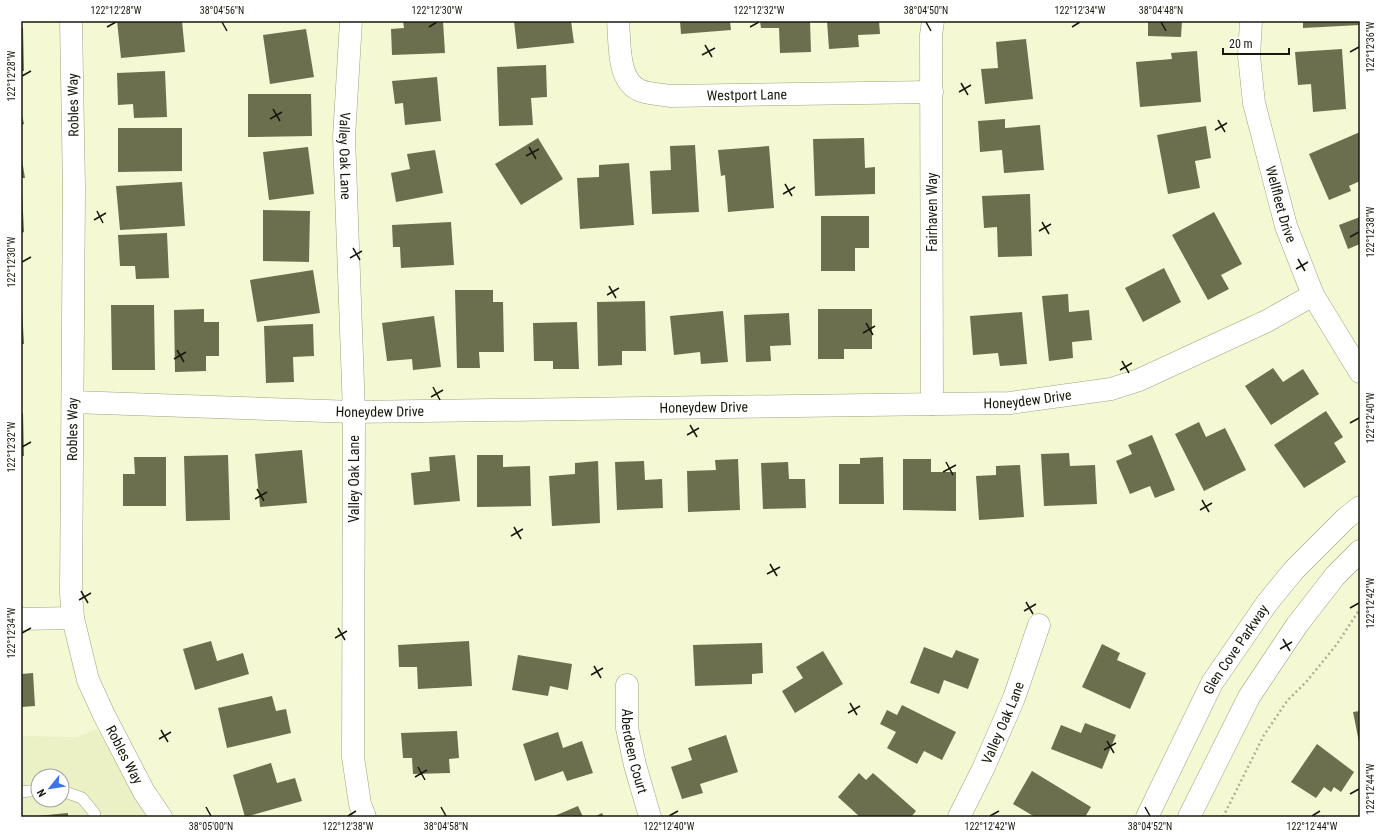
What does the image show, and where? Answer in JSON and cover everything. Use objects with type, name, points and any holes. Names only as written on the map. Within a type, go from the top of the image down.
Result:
[{"type":"street","name":"Robles Way","points":[[71,21],[74,188],[71,594],[73,618],[88,680],[104,715],[144,792],[161,817]]},
{"type":"street","name":"Valley Oak Lane","points":[[351,21],[344,137],[354,412],[353,757],[360,804],[365,817]]},
{"type":"street","name":"Westport Lane","points":[[618,21],[622,68],[629,84],[640,91],[670,96],[932,92]]},
{"type":"street","name":"Fairhaven Way","points":[[932,404],[931,35],[933,21]]},
{"type":"street","name":"Wellfleet Drive","points":[[1250,21],[1249,56],[1254,103],[1286,226],[1313,295],[1360,372]]},
{"type":"street","name":"Honeydew Drive","points":[[73,402],[354,412],[1010,403],[1110,389],[1139,380],[1267,321],[1313,295]]},
{"type":"street","name":"Glen Cove Parkway","points":[[1147,817],[1216,676],[1267,603],[1294,570],[1346,518],[1360,507]]},
{"type":"street","points":[[1189,817],[1249,697],[1297,625],[1335,576],[1360,551]]},
{"type":"street","points":[[21,620],[73,618]]},
{"type":"street","name":"Valley Oak Lane","points":[[959,817],[984,766],[1014,698],[1039,625]]},
{"type":"street","name":"Aberdeen Court","points":[[627,685],[627,728],[635,765],[650,817]]},
{"type":"lane","points":[[70,794],[82,798],[95,814],[95,817]]},
{"type":"path","points":[[1223,817],[1264,735],[1287,701],[1307,681],[1337,644],[1360,610]]},
{"type":"shaded area","points":[[97,729],[148,817],[21,817],[21,736],[77,737]]},
{"type":"building","points":[[117,21],[182,21],[185,52],[121,58]]},
{"type":"building","points":[[403,21],[443,21],[445,53],[392,55],[391,29],[404,28]]},
{"type":"building","points":[[514,21],[571,21],[574,43],[517,49]]},
{"type":"building","points":[[680,21],[730,21],[731,30],[681,34]]},
{"type":"building","points":[[760,21],[810,21],[811,52],[780,53],[779,28],[761,28]]},
{"type":"building","points":[[827,21],[879,21],[880,34],[858,35],[859,47],[829,49]]},
{"type":"building","points":[[1148,21],[1182,21],[1181,37],[1148,36]]},
{"type":"building","points":[[1303,21],[1360,21],[1360,25],[1303,28]]},
{"type":"building","points":[[21,28],[23,28],[24,71],[21,71]]},
{"type":"building","points":[[306,29],[314,77],[270,84],[263,35]]},
{"type":"building","points":[[1026,39],[1033,99],[985,104],[981,69],[998,68],[996,42]]},
{"type":"building","points":[[1342,49],[1346,109],[1313,112],[1311,84],[1298,85],[1295,52]]},
{"type":"building","points":[[1197,51],[1201,102],[1140,107],[1136,62],[1172,59],[1171,53]]},
{"type":"building","points":[[546,65],[547,97],[531,98],[533,125],[499,126],[497,67]]},
{"type":"building","points":[[165,71],[167,117],[134,118],[133,104],[118,105],[117,73]]},
{"type":"building","points":[[437,77],[441,121],[405,125],[403,103],[395,104],[392,81]]},
{"type":"building","points":[[248,94],[311,94],[312,136],[248,137]]},
{"type":"building","points":[[21,111],[24,124],[21,125]]},
{"type":"building","points":[[1005,119],[1005,128],[1040,125],[1044,170],[1004,173],[1002,150],[980,152],[978,121]]},
{"type":"building","points":[[1206,126],[1211,158],[1195,161],[1200,188],[1168,194],[1157,135]]},
{"type":"building","points":[[118,128],[182,128],[182,171],[118,172]]},
{"type":"building","points":[[1360,132],[1360,181],[1349,186],[1351,191],[1329,200],[1309,154]]},
{"type":"building","points":[[538,138],[563,179],[521,205],[495,164]]},
{"type":"building","points":[[864,138],[865,168],[875,167],[875,194],[815,196],[813,139]]},
{"type":"building","points":[[695,145],[699,212],[652,214],[650,171],[671,170],[670,146]]},
{"type":"building","points":[[769,146],[774,208],[728,212],[725,175],[721,176],[718,150]]},
{"type":"building","points":[[308,147],[314,194],[269,200],[263,152]]},
{"type":"building","points":[[435,150],[443,193],[396,202],[391,173],[410,169],[407,154]]},
{"type":"building","points":[[22,160],[25,178],[21,178]]},
{"type":"building","points":[[629,163],[634,225],[580,229],[577,178],[599,177],[599,165]]},
{"type":"building","points":[[182,182],[185,226],[120,230],[116,186]]},
{"type":"building","points":[[21,192],[24,232],[21,233]]},
{"type":"building","points":[[1030,194],[1032,256],[998,257],[997,227],[984,228],[982,196]]},
{"type":"building","points":[[263,210],[310,211],[309,262],[263,261]]},
{"type":"building","points":[[1214,212],[1242,264],[1221,275],[1229,289],[1208,300],[1172,235]]},
{"type":"building","points":[[821,216],[869,216],[869,248],[855,248],[855,271],[821,271]]},
{"type":"building","points":[[1360,217],[1360,244],[1348,249],[1339,225]]},
{"type":"building","points":[[451,222],[454,265],[401,268],[400,247],[393,247],[392,225]]},
{"type":"building","points":[[167,233],[169,278],[136,279],[135,266],[120,266],[118,235]]},
{"type":"building","points":[[1164,268],[1181,302],[1143,322],[1125,288]]},
{"type":"building","points":[[313,270],[320,313],[257,322],[250,280]]},
{"type":"building","points":[[455,290],[493,290],[493,302],[503,302],[504,352],[479,352],[480,368],[457,368]]},
{"type":"building","points":[[1068,294],[1069,312],[1089,310],[1092,340],[1072,342],[1073,358],[1049,361],[1042,296]]},
{"type":"building","points":[[645,301],[646,351],[622,351],[622,365],[598,366],[597,302]]},
{"type":"building","points":[[111,305],[154,305],[155,370],[112,370]]},
{"type":"building","points":[[22,309],[24,344],[21,344]]},
{"type":"building","points":[[204,309],[204,322],[219,322],[219,356],[206,356],[206,371],[175,372],[174,310]]},
{"type":"building","points":[[818,309],[872,309],[872,349],[844,349],[844,359],[818,359]]},
{"type":"building","points":[[723,311],[728,362],[701,364],[700,352],[674,355],[670,316]]},
{"type":"building","points":[[1022,312],[1027,364],[1000,366],[998,353],[973,355],[970,316]]},
{"type":"building","points":[[789,313],[791,345],[770,346],[771,361],[746,362],[744,315]]},
{"type":"building","points":[[434,316],[441,367],[413,370],[412,359],[387,361],[382,323]]},
{"type":"building","points":[[577,322],[579,369],[553,369],[553,361],[534,361],[533,323]]},
{"type":"building","points":[[313,324],[314,356],[293,357],[294,382],[266,383],[264,326]]},
{"type":"building","points":[[1273,368],[1283,382],[1303,369],[1319,394],[1271,425],[1245,386]]},
{"type":"building","points":[[1326,411],[1343,437],[1334,443],[1346,462],[1304,488],[1274,445]]},
{"type":"building","points":[[21,413],[23,413],[24,456],[21,456]]},
{"type":"building","points":[[1199,422],[1206,437],[1225,428],[1246,470],[1204,491],[1175,434]]},
{"type":"building","points":[[1152,435],[1175,490],[1155,498],[1150,486],[1130,494],[1116,461],[1132,454],[1128,445]]},
{"type":"building","points":[[302,450],[307,503],[260,507],[255,454]]},
{"type":"building","points":[[1069,453],[1070,466],[1095,465],[1097,504],[1044,506],[1041,454]]},
{"type":"building","points":[[228,455],[230,520],[186,521],[184,456]]},
{"type":"building","points":[[455,455],[460,501],[414,505],[411,473],[430,471],[429,457]]},
{"type":"building","points":[[477,455],[503,455],[503,467],[530,466],[531,506],[477,507]]},
{"type":"building","points":[[134,457],[166,457],[166,506],[123,506],[123,474],[135,474]]},
{"type":"building","points":[[883,457],[884,504],[839,504],[839,464],[860,464],[860,458]]},
{"type":"building","points":[[738,459],[740,510],[688,512],[687,471],[716,470],[715,460]]},
{"type":"building","points":[[903,459],[931,459],[931,472],[956,472],[956,511],[903,510]]},
{"type":"building","points":[[598,461],[600,523],[552,526],[549,476],[575,474],[575,463]]},
{"type":"building","points":[[644,461],[645,480],[662,479],[663,508],[617,510],[615,462]]},
{"type":"building","points":[[788,462],[789,479],[805,479],[806,508],[763,509],[761,463]]},
{"type":"building","points":[[1020,465],[1024,517],[979,520],[976,476],[996,475],[996,466]]},
{"type":"building","points":[[211,641],[217,661],[243,653],[249,674],[195,690],[183,649]]},
{"type":"building","points":[[469,641],[472,686],[418,689],[417,667],[399,667],[398,645]]},
{"type":"building","points":[[762,643],[763,673],[752,674],[752,684],[695,686],[693,645]]},
{"type":"building","points":[[1102,644],[1120,653],[1117,660],[1146,673],[1130,709],[1082,687]]},
{"type":"building","points":[[924,647],[952,658],[956,650],[979,659],[968,689],[944,680],[939,694],[910,683]]},
{"type":"building","points":[[823,651],[843,684],[795,713],[782,691],[803,678],[796,667]]},
{"type":"building","points":[[518,655],[572,664],[568,690],[550,686],[548,696],[512,690]]},
{"type":"building","points":[[33,673],[35,706],[21,707],[21,674]]},
{"type":"building","points":[[272,696],[276,711],[286,709],[291,733],[227,748],[218,708]]},
{"type":"building","points":[[902,705],[956,732],[942,760],[924,751],[917,764],[887,748],[896,732],[880,724],[887,710],[897,715]]},
{"type":"building","points":[[1360,711],[1360,742],[1359,742],[1353,712]]},
{"type":"building","points":[[1085,723],[1116,735],[1102,769],[1051,749],[1061,725],[1081,733]]},
{"type":"building","points":[[457,731],[459,758],[449,759],[450,773],[413,774],[412,758],[403,758],[401,733]]},
{"type":"building","points":[[558,732],[563,748],[582,741],[593,773],[567,781],[563,771],[535,781],[523,744]]},
{"type":"building","points":[[726,735],[738,772],[700,784],[703,793],[682,799],[671,767],[692,760],[688,748]]},
{"type":"building","points":[[1317,744],[1354,772],[1341,792],[1334,787],[1331,792],[1324,787],[1316,798],[1291,782]]},
{"type":"building","points":[[271,763],[277,783],[295,778],[302,801],[245,817],[233,775]]},
{"type":"building","points":[[1032,771],[1091,807],[1085,817],[1035,817],[1013,804]]},
{"type":"building","points":[[859,773],[866,780],[873,773],[916,811],[911,817],[860,817],[838,797]]},
{"type":"building","points":[[578,806],[583,817],[552,817]]},
{"type":"building","points":[[68,813],[68,817],[37,817],[37,816]]},
{"type":"building","points":[[602,813],[604,817],[594,817]]}]
